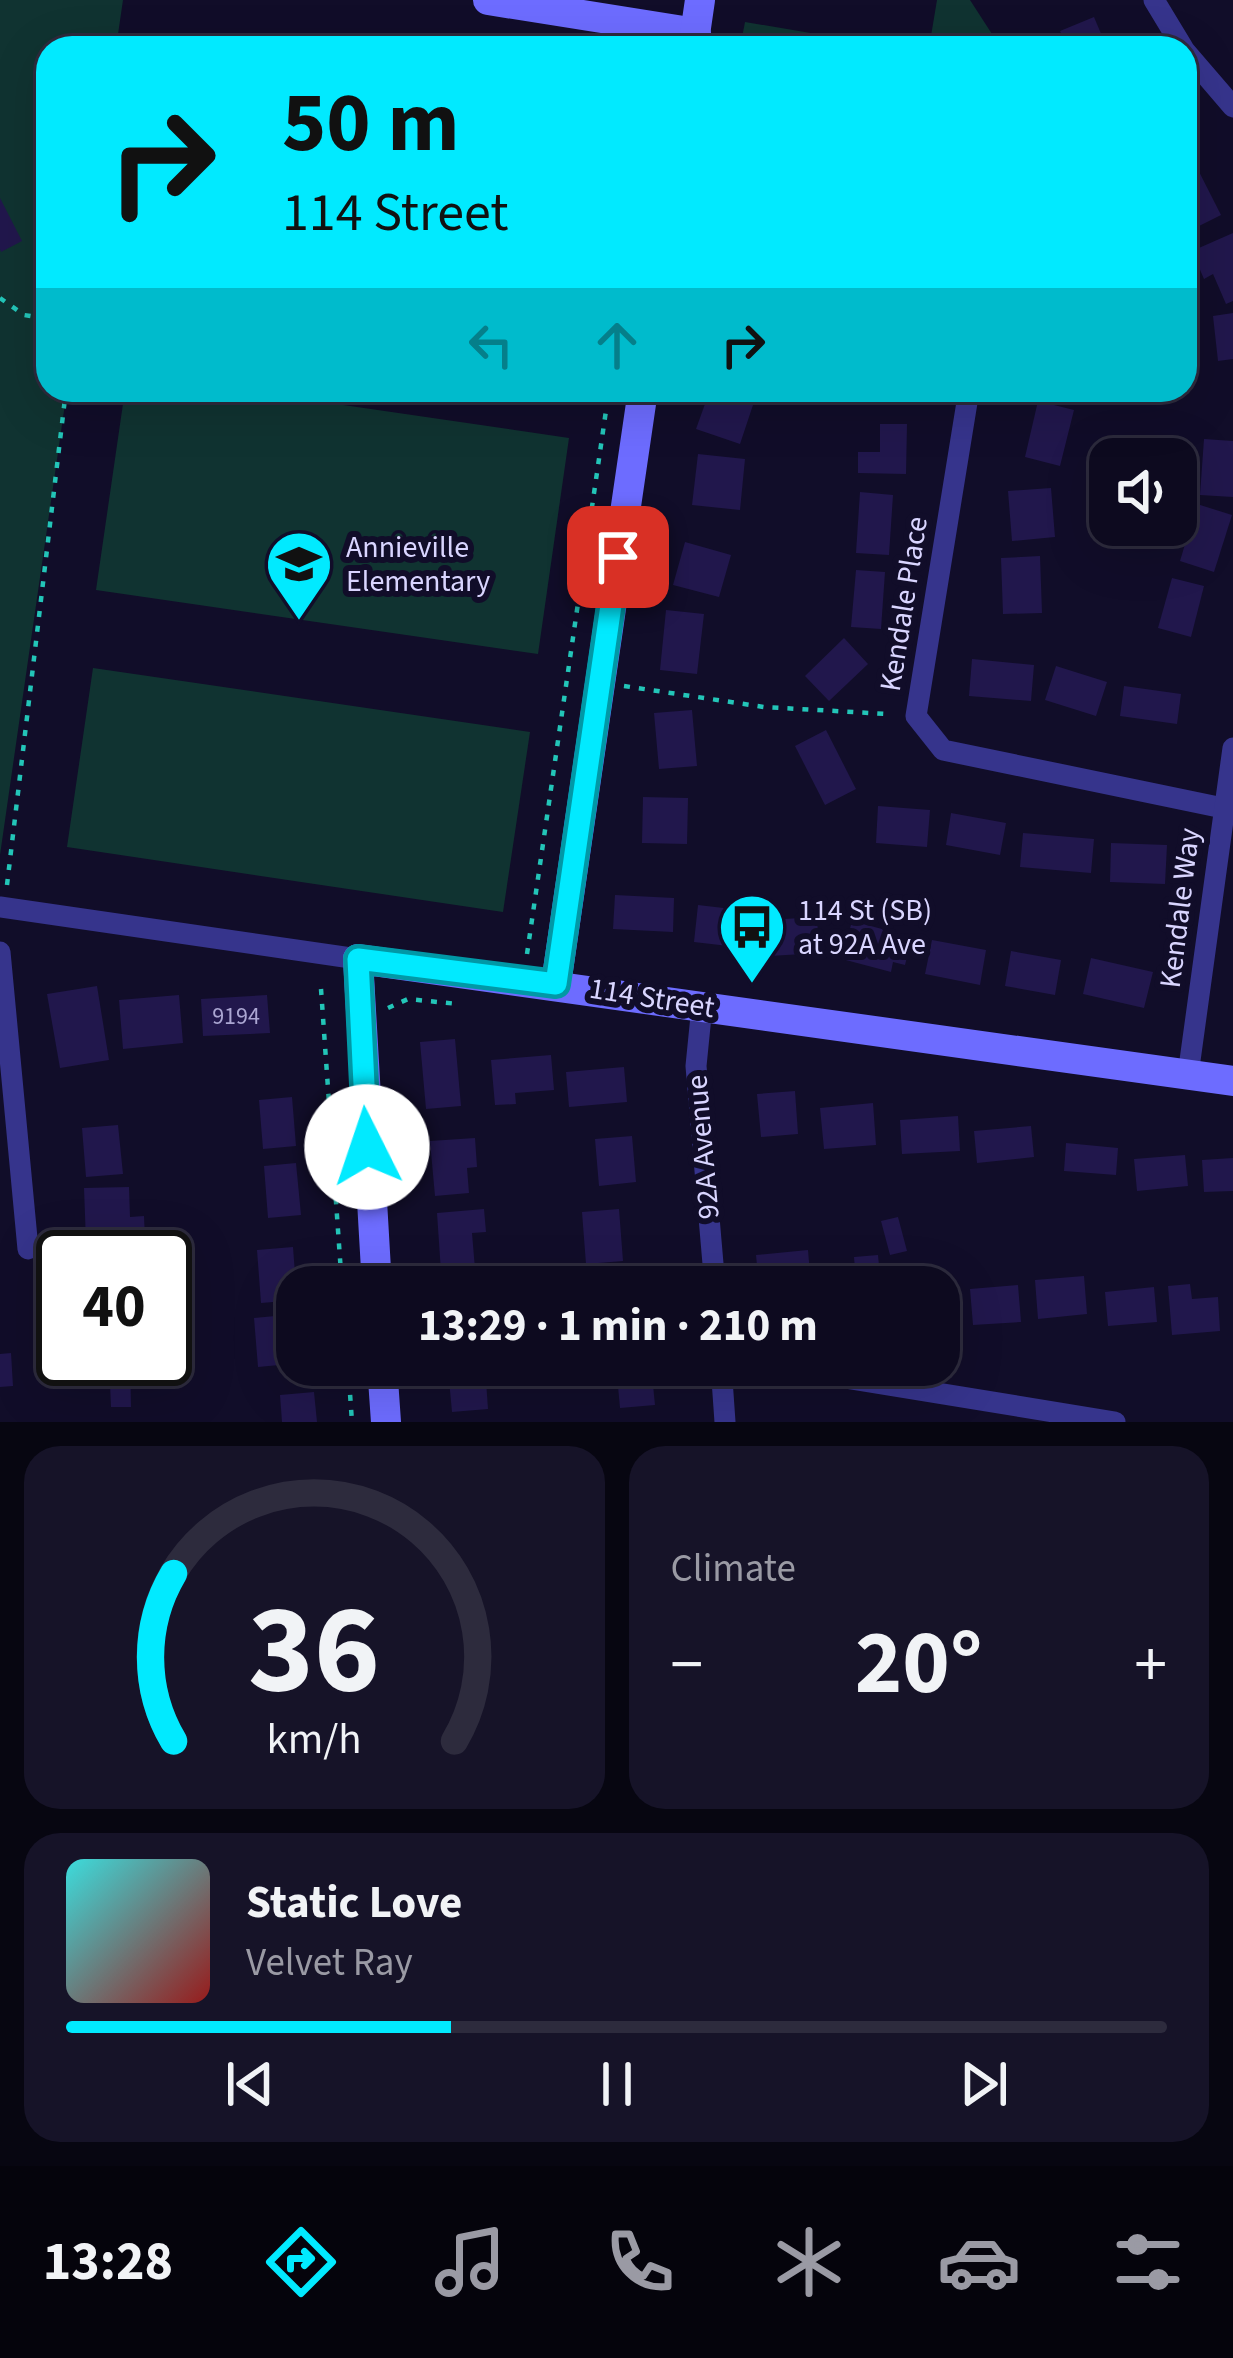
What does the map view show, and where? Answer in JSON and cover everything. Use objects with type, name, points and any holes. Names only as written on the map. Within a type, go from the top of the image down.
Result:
[{"type":"street","points":[[488,0],[669,36]]},
{"type":"street","points":[[695,36],[700,0]]},
{"type":"street","points":[[1154,0],[1176,36]]},
{"type":"street","points":[[1197,64],[1233,107]]},
{"type":"street","points":[[556,984],[641,402]]},
{"type":"street","name":"Kendale Place","points":[[967,402],[916,716],[943,750],[1223,808]]},
{"type":"street","name":"Kendale Way","points":[[1188,1075],[1233,748]]},
{"type":"street","name":"114 Street","points":[[4,897],[358,959],[1233,1081]]},
{"type":"street","points":[[0,952],[28,1249]]},
{"type":"street","points":[[358,959],[376,1266]]},
{"type":"street","name":"92A Avenue","points":[[702,1006],[696,1066],[713,1266]]},
{"type":"street","points":[[383,1386],[386,1422]]},
{"type":"street","points":[[722,1386],[725,1422]]},
{"type":"street","points":[[880,1386],[1048,1417],[1115,1422]]},
{"type":"path","points":[[0,298],[24,315],[36,317]]},
{"type":"path","points":[[4,897],[65,402]]},
{"type":"path","points":[[526,956],[607,402]]},
{"type":"path","points":[[624,686],[764,707],[888,715]]},
{"type":"path","points":[[321,989],[341,1266]]},
{"type":"path","points":[[398,1001],[470,1005]]},
{"type":"path","points":[[349,1386],[352,1422]]},
{"type":"green space","points":[[0,0],[123,0],[118,36],[36,36],[36,402],[65,402],[0,855]]},
{"type":"green space","points":[[937,0],[970,0],[993,36],[931,36]]},
{"type":"green space","points":[[745,22],[828,36],[742,36]]},
{"type":"green space","points":[[123,402],[323,402],[569,438],[538,654],[96,590]]},
{"type":"green space","points":[[93,668],[530,732],[503,912],[67,847]]},
{"type":"building","points":[[1094,17],[1102,36],[1062,36],[1060,31]]},
{"type":"building","points":[[1197,168],[1221,215],[1197,227]]},
{"type":"building","points":[[0,198],[22,241],[1,252],[0,249]]},
{"type":"building","points":[[1233,233],[1233,301],[1226,304],[1213,274],[1204,279],[1197,249]]},
{"type":"building","points":[[1233,313],[1233,359],[1218,361],[1213,316]]},
{"type":"building","points":[[706,402],[754,402],[740,444],[696,429]]},
{"type":"building","points":[[1038,402],[1074,410],[1060,466],[1025,457]]},
{"type":"building","points":[[880,424],[907,424],[906,474],[858,473],[858,452],[880,452]]},
{"type":"building","points":[[1204,439],[1233,441],[1233,497],[1200,495]]},
{"type":"building","points":[[698,454],[745,459],[740,510],[692,505]]},
{"type":"building","points":[[1051,488],[1055,537],[1012,541],[1008,491]]},
{"type":"building","points":[[860,492],[893,495],[889,555],[856,553]]},
{"type":"building","points":[[1197,504],[1232,515],[1214,572],[1180,561],[1184,546],[1197,546]]},
{"type":"building","points":[[685,542],[731,555],[719,597],[673,585]]},
{"type":"building","points":[[1040,556],[1042,613],[1003,614],[1001,558]]},
{"type":"building","points":[[856,570],[885,572],[881,629],[851,627]]},
{"type":"building","points":[[1172,578],[1204,586],[1191,637],[1158,628]]},
{"type":"building","points":[[666,610],[704,614],[697,674],[660,670]]},
{"type":"building","points":[[844,638],[868,664],[829,701],[805,676]]},
{"type":"building","points":[[972,659],[1034,665],[1031,701],[969,696]]},
{"type":"building","points":[[1056,666],[1107,682],[1096,716],[1045,700]]},
{"type":"building","points":[[1124,686],[1181,694],[1177,724],[1120,716]]},
{"type":"building","points":[[692,710],[697,766],[659,769],[654,713]]},
{"type":"building","points":[[826,730],[856,789],[825,805],[795,746]]},
{"type":"building","points":[[643,797],[688,798],[687,844],[642,843]]},
{"type":"building","points":[[878,806],[930,810],[927,847],[876,843]]},
{"type":"building","points":[[951,813],[1006,823],[1000,855],[946,845]]},
{"type":"building","points":[[1023,833],[1094,839],[1091,873],[1020,867]]},
{"type":"building","points":[[1111,843],[1167,845],[1165,884],[1110,882]]},
{"type":"building","points":[[615,895],[674,898],[673,932],[613,929]]},
{"type":"building","points":[[698,905],[758,912],[754,949],[694,942]]},
{"type":"building","points":[[817,917],[819,953],[770,956],[768,920]]},
{"type":"building","points":[[852,921],[912,937],[905,965],[893,962],[891,972],[842,959]]},
{"type":"building","points":[[932,940],[986,950],[980,985],[925,974]]},
{"type":"building","points":[[1011,951],[1061,960],[1055,995],[1005,986]]},
{"type":"building","points":[[1091,958],[1153,972],[1144,1008],[1083,994]]},
{"type":"building","points":[[97,986],[109,1060],[60,1068],[47,994]]},
{"type":"building","points":[[179,995],[183,1043],[123,1049],[119,1000]]},
{"type":"building","points":[[267,995],[270,1033],[203,1036],[201,999]]},
{"type":"building","points":[[455,1039],[461,1106],[426,1109],[420,1042]]},
{"type":"building","points":[[551,1055],[554,1090],[515,1093],[516,1104],[495,1105],[491,1060]]},
{"type":"building","points":[[624,1067],[627,1102],[569,1107],[566,1072]]},
{"type":"building","points":[[795,1091],[798,1134],[761,1137],[757,1094]]},
{"type":"building","points":[[292,1097],[296,1146],[263,1149],[259,1100]]},
{"type":"building","points":[[873,1103],[876,1145],[824,1149],[820,1108]]},
{"type":"building","points":[[958,1116],[960,1151],[902,1154],[900,1120]]},
{"type":"building","points":[[118,1125],[123,1174],[86,1177],[82,1128]]},
{"type":"building","points":[[1031,1126],[1034,1157],[977,1163],[974,1131]]},
{"type":"building","points":[[632,1136],[636,1182],[599,1186],[595,1139]]},
{"type":"building","points":[[475,1138],[477,1167],[467,1168],[469,1193],[435,1196],[430,1141]]},
{"type":"building","points":[[1066,1143],[1118,1148],[1116,1175],[1064,1171]]},
{"type":"building","points":[[1185,1155],[1188,1186],[1137,1191],[1134,1159]]},
{"type":"building","points":[[1233,1158],[1233,1191],[1204,1192],[1202,1160]]},
{"type":"building","points":[[296,1163],[301,1215],[268,1218],[264,1166]]},
{"type":"building","points":[[129,1187],[130,1217],[144,1216],[145,1230],[86,1230],[84,1188]]},
{"type":"building","points":[[484,1209],[486,1232],[472,1233],[475,1266],[441,1266],[437,1213]]},
{"type":"building","points":[[619,1209],[623,1261],[586,1264],[582,1212]]},
{"type":"building","points":[[898,1217],[907,1251],[890,1255],[881,1221]]},
{"type":"building","points":[[293,1247],[294,1266],[276,1266],[276,1302],[261,1303],[257,1250]]},
{"type":"building","points":[[808,1250],[809,1266],[757,1266],[756,1255]]},
{"type":"building","points":[[878,1255],[879,1266],[855,1266],[854,1257]]},
{"type":"building","points":[[1084,1276],[1087,1314],[1038,1319],[1035,1280]]},
{"type":"building","points":[[1190,1284],[1192,1299],[1218,1297],[1220,1331],[1172,1335],[1168,1286]]},
{"type":"building","points":[[1018,1285],[1021,1322],[973,1325],[970,1289]]},
{"type":"building","points":[[1154,1287],[1157,1322],[1108,1326],[1105,1292]]},
{"type":"building","points":[[276,1316],[276,1365],[258,1367],[254,1318]]},
{"type":"building","points":[[11,1353],[13,1386],[0,1387],[0,1354]]},
{"type":"building","points":[[110,1386],[131,1386],[131,1407],[111,1407]]},
{"type":"building","points":[[450,1386],[486,1386],[488,1409],[452,1412]]},
{"type":"building","points":[[618,1386],[653,1386],[655,1405],[620,1408]]},
{"type":"building","points":[[314,1392],[317,1422],[282,1422],[280,1395]]},
{"type":"place","name":"Annieville Elementary","points":[[299,623]]},
{"type":"place","name":"114 St (SB) at 92A Ave","points":[[752,986]]},
{"type":"route","points":[[367,1147],[356,994],[358,959],[556,984],[618,557]]}]
